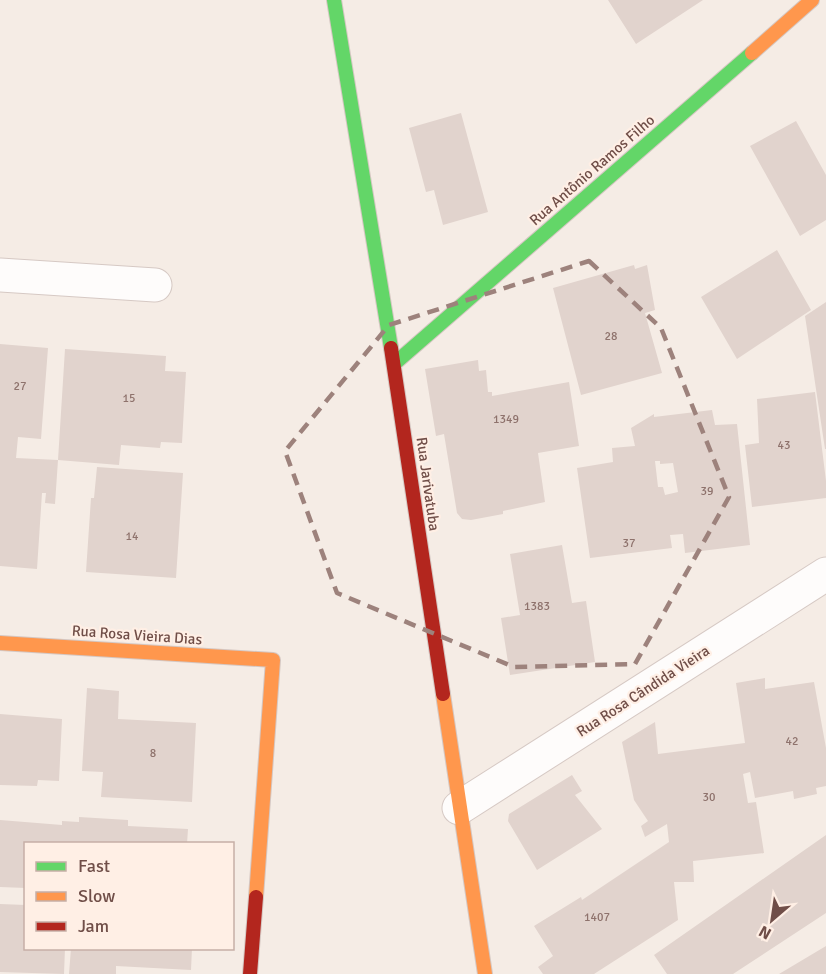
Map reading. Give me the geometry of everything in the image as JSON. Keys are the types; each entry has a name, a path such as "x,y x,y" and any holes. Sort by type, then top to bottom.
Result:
{"street":[{"name":"Rua Jarivatuba","path":"334,0 394,364 485,974"},
{"name":"Rua Antônio Ramos Filho","path":"394,364 812,0"},
{"path":"0,275 155,285"},
{"name":"Rua Rosa Cândida Vieira","path":"459,808 826,574"},
{"name":"Rua Rosa Vieira Dias","path":"0,643 273,660 250,974"}],"highlighted area":[{"path":"589,261 661,328 729,497 635,664 514,667 337,593 285,451 389,325"}],"building":[{"path":"608,0 703,0 636,44"},
{"path":"461,113 488,212 443,225 434,190 426,192 409,128"},
{"path":"796,121 826,175 826,220 800,236 750,146"},
{"path":"777,250 811,310 737,359 701,297"},
{"path":"634,265 635,269 647,265 655,310 645,313 662,373 581,395 553,288"},
{"path":"826,302 826,449 825,449 805,316"},
{"path":"0,344 48,348 41,439 18,437 16,458 58,460 55,504 45,503 46,493 42,493 37,569 0,566"},
{"path":"65,349 166,356 165,371 186,372 182,443 161,442 160,448 121,445 119,465 58,460"},
{"path":"478,360 479,371 486,370 488,392 492,392 492,396 569,382 579,446 538,453 545,502 471,520 462,519 457,513 444,434 436,436 425,369"},
{"path":"815,392 826,498 752,507 745,445 759,443 757,399"},
{"path":"712,410 715,425 737,424 750,545 685,553 683,534 670,535 672,548 590,558 577,468 613,462 612,448 635,446 631,428 654,414 654,417","holes":["655,461 660,461 660,464 673,463 678,492 665,495 663,487 658,487"]},
{"path":"97,467 183,473 176,578 86,572 91,498 94,498"},
{"path":"562,545 572,603 586,601 595,662 510,675 501,618 520,615 510,554"},
{"path":"765,678 765,689 814,682 826,748 826,786 816,788 817,794 794,799 793,791 755,798 750,772 743,774 748,803 756,802 764,853 693,861 694,882 674,882 678,920 594,974 543,974 538,967 553,956 534,926 581,897 582,900 669,842 667,824 645,837 641,826 648,821 634,800 622,742 655,722 658,754 745,743 736,683"},
{"path":"87,688 119,691 118,719 196,723 192,802 101,797 103,772 82,771"},
{"path":"0,714 62,719 59,781 38,780 37,786 0,785"},
{"path":"572,775 582,791 575,795 602,829 537,870 508,821 509,814"},
{"path":"79,817 128,820 128,826 188,829 187,842 24,842 24,888 0,887 0,820 62,825 62,821 79,822"},
{"path":"826,835 826,913 733,974 667,974 654,955"},
{"path":"0,904 24,905 24,950 65,950 64,974 0,972"},
{"path":"826,946 826,974 779,974"},
{"path":"71,950 192,950 191,970 116,966 116,974 69,974"}],"traffic: fast":[{"path":"334,0 391,348"},
{"path":"394,364 752,53"}],"traffic: slow":[{"path":"752,53 812,0"},
{"path":"0,643 273,660 256,897"},
{"path":"443,694 485,974"}],"traffic: jam":[{"path":"391,348 443,694"},
{"path":"250,974 256,897"}]}
